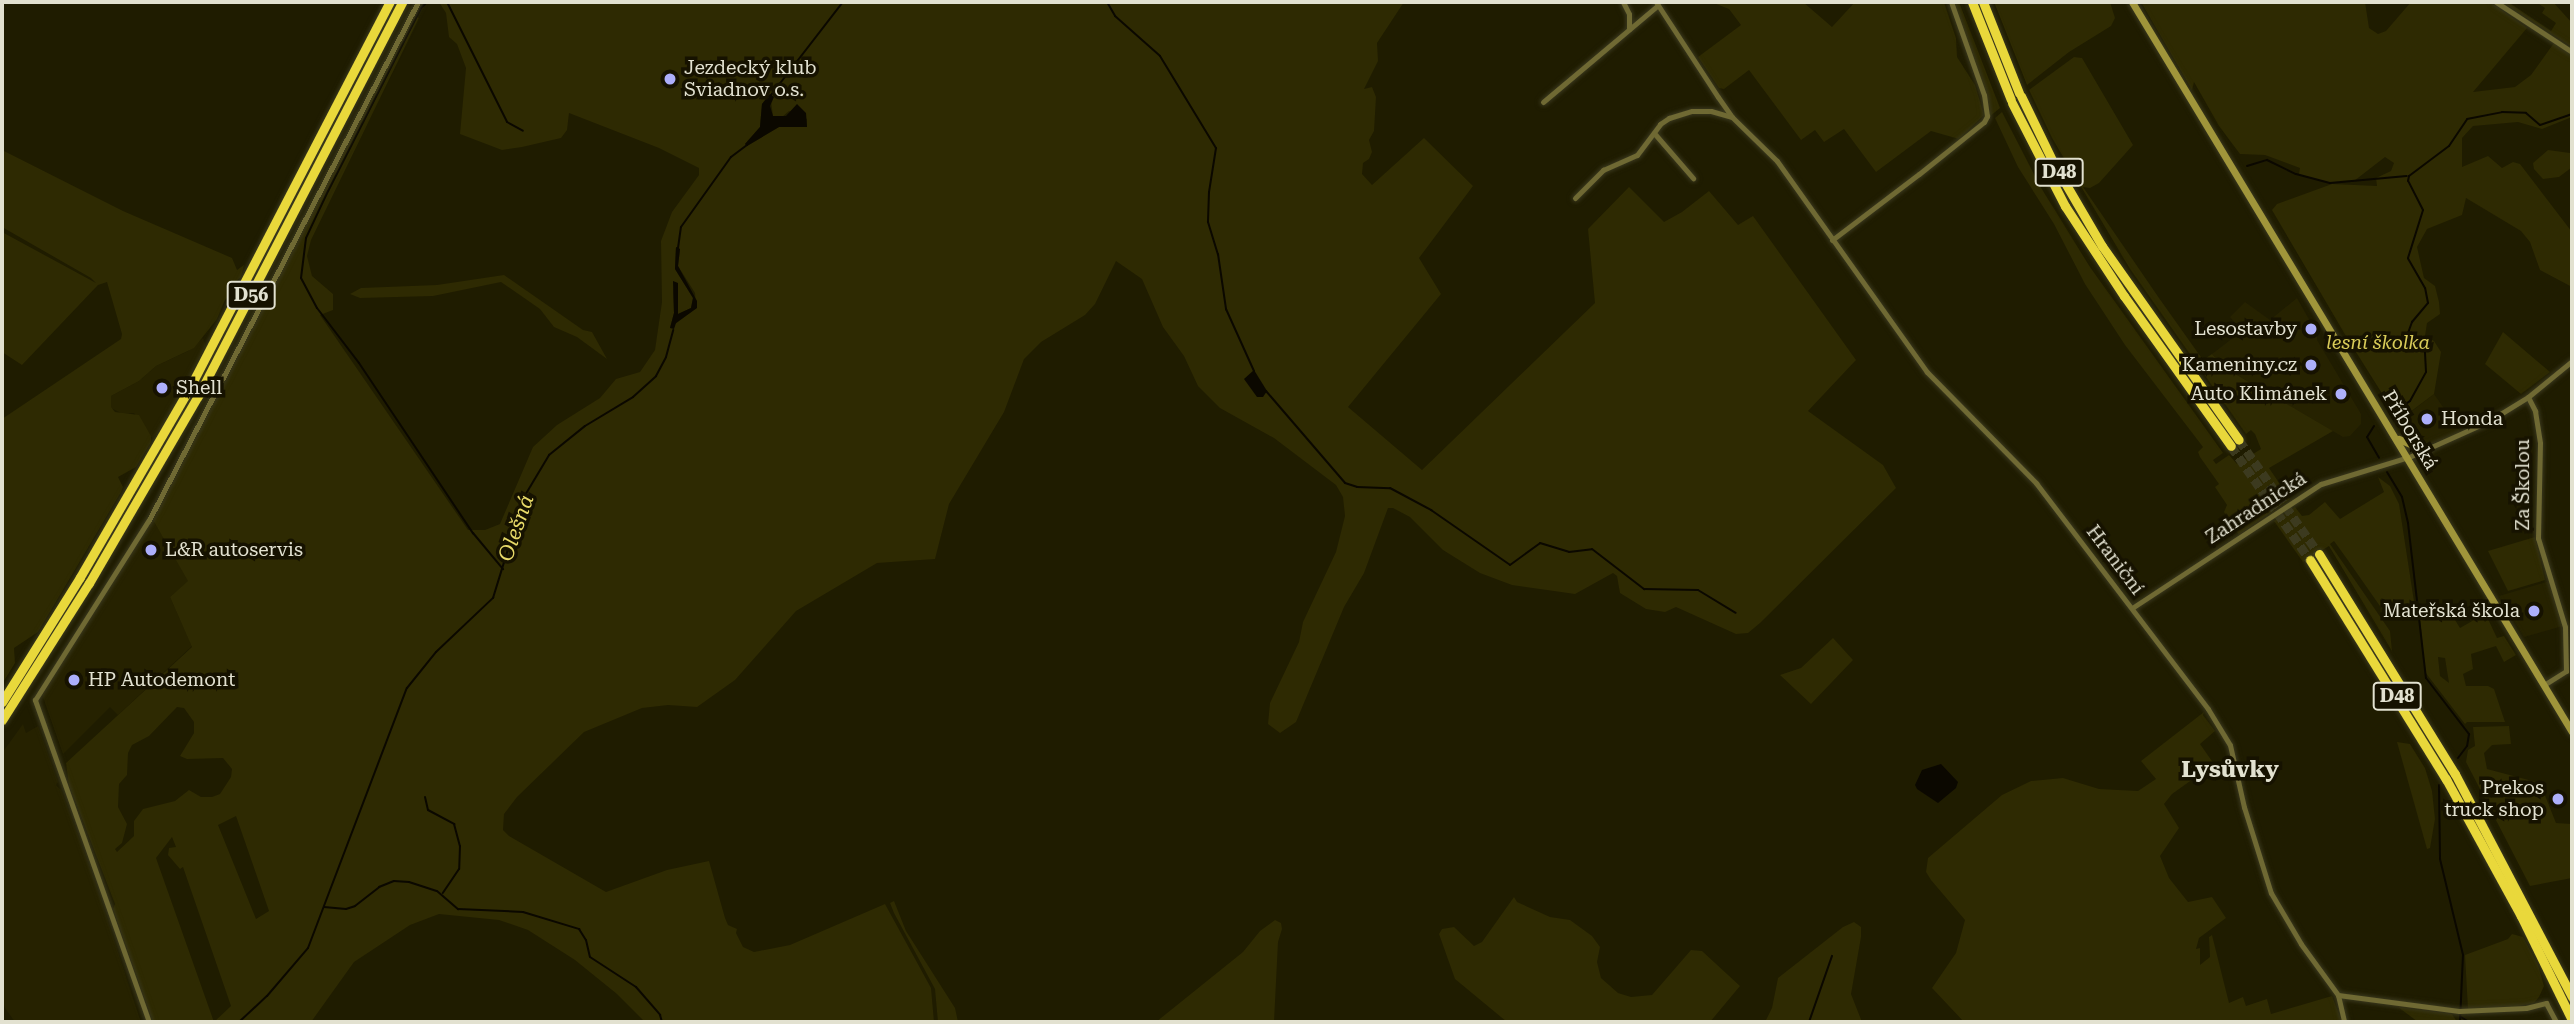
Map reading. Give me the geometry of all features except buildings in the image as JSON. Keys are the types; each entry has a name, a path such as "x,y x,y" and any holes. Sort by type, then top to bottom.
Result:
{"highway":[{"name":"D56","path":"2,702 87,567 188,391 390,2"},
{"name":"D56","path":"2,720 89,583 198,396 402,2"},
{"name":"D48","path":"1972,2 2012,101 2065,206 2131,306 2235,443 2102,246 2054,164 2020,95 1983,2"},
{"name":"D48","path":"2319,554 2445,757 2530,912 2572,997"},
{"name":"D48","path":"2310,560 2446,779 2521,916 2572,1020"}],"main road":[{"name":"Příborská","path":"2132,2 2409,457 2572,733"},
{"path":"2396,437 2426,450"}],"street":[{"path":"149,1022 36,700 149,520 418,2"},
{"path":"1623,2 1629,14 1629,29"},
{"path":"1832,240 1984,122 1988,108 1951,2"},
{"path":"2496,2 2572,52"},
{"path":"1544,102 1657,3"},
{"name":"Hraniční","path":"1657,3 1732,117 1777,161 1927,372 2036,483 2207,709 2230,745 2244,807 2271,893 2301,944 2338,995"},
{"path":"1575,198 1603,170 1637,155 1669,118 1692,111 1711,111 1732,117"},
{"path":"1654,133 1693,178"},
{"name":"Zahradnická","path":"2132,608 2321,484 2409,457 2489,421 2528,397 2572,361"},
{"name":"Za Školou","path":"2528,397 2535,411 2540,443 2539,538 2565,627 2566,671 2544,685"},
{"path":"2344,1022 2338,995 2460,1011 2526,1008 2546,1003 2556,1022"}],"shaded area":[{"path":"770,94 774,97 770,106 773,116 786,116 797,104 806,113 807,127 779,127 747,146 745,144 760,127 762,104"},
{"path":"676,247 680,249 678,266 697,301 697,308 676,323 674,329 670,328 674,313 673,281 678,283 678,314 691,308 693,298 675,269"},
{"path":"2297,298 2317,334 2317,340 2361,414 2361,424 2350,436 2343,437 2225,368 2212,354 2242,331 2230,317 2245,302 2270,320"},
{"path":"203,338 206,346 162,428 152,438 134,413 123,414 111,408 111,396 139,381 156,366 188,351"},
{"path":"1254,370 1267,391 1263,397 1257,397 1244,379"},
{"name":"Honda","path":"2434,394 2461,433 2428,445 2417,445 2408,438 2399,421"},
{"path":"153,520 189,581 170,597 192,646 118,715 110,707 63,754 42,694"},
{"name":"Mateřská škola","path":"2550,581 2563,626 2524,637 2499,596"},
{"path":"23,724 26,733 38,726 58,782 56,785 61,790 94,879 141,1022 15,1022 5,1008 2,999 2,753"},
{"path":"1941,764 1958,782 1956,788 1938,803 1915,785 1922,770"}],"green space":[{"path":"439,2 1404,2 1377,43 1378,61 1364,89 1372,87 1376,97 1374,131 1369,140 1372,152 1369,159 1363,163 1362,174 1372,185 1424,138 1473,186 1419,258 1441,294 1348,407 1422,470 1595,303 1588,229 1629,187 1664,222 1709,191 1738,225 1753,216 1856,360 1808,411 1883,465 1896,488 1760,623 1748,633 1736,634 1676,607 1665,612 1646,609 1620,593 1617,576 1613,573 1575,594 1512,585 1480,573 1443,550 1410,517 1388,508 1364,573 1344,607 1296,722 1280,733 1268,724 1270,703 1299,642 1303,622 1336,552 1345,516 1343,497 1336,485 1274,438 1220,408 1198,386 1184,356 1163,327 1142,279 1116,261 1095,304 1085,315 1041,342 1024,359 1004,412 949,504 935,559 877,563 796,611 735,680 697,707 668,705 642,708 584,732 517,797 504,814 503,830 509,836 606,892 667,870 709,861 728,925 737,929 736,933 743,947 754,952 790,945 885,904 931,988 934,1022 645,1022 617,994 575,960 528,930 499,920 439,914 410,925 354,962 311,1022 214,1022 153,1022 113,909 115,904 69,785 66,763 192,647 170,597 188,581 153,520 414,15 419,18 311,240 307,256 312,276 333,294 333,310 320,315 468,530 485,530 500,524 533,447 557,425 600,398 616,379 640,372 655,350 662,302 661,241 672,212 699,175 699,168 659,148 569,113 567,130 561,138 522,147 502,150 460,134 466,68 457,44 449,37 446,13","holes":["770,94 773,116 781,118 789,111 807,119 807,127 779,127 747,146 745,144 760,127 762,104","676,247 680,249 678,266 695,293 696,308 670,328 674,313 673,287 678,314 691,308 693,298 675,269","177,707 184,708 194,722 194,733 180,756 187,759 223,758 232,769 231,777 220,794 212,797 201,797 189,790 175,801 143,809 134,821 134,836 117,852 115,849 122,843 127,824 118,807 119,784 127,775 128,753 132,745 149,736","236,816 269,911 256,919 218,825","172,837 176,847 169,848 168,855 180,869 183,867 231,1006 214,1022 156,858"]},
{"path":"1711,2 1803,2 1832,27 1855,2 1944,2 1956,38 1957,57 1975,85 1984,115 1959,139 1931,131 1876,172 1844,129 1824,142 1815,130 1801,140 1749,70 1724,89 1719,88 1698,57 1741,25 1729,9"},
{"path":"1952,2 1959,2 2000,108 1989,117 1990,107"},
{"path":"1994,2 2110,2 2115,18 2111,26 2069,52 2027,85"},
{"path":"2141,2 2365,2 2369,28 2378,34 2386,31 2411,2 2490,2 2527,28 2473,92 2515,87 2531,75 2554,43 2572,55 2572,117 2542,129 2518,122 2473,126 2462,138 2462,167 2488,156 2502,168 2513,162 2520,164 2572,232 2572,287 2540,270 2530,242 2521,231 2466,198 2462,215 2427,229 2417,247 2424,278 2435,286 2439,302 2440,314 2427,323 2425,336 2434,341 2441,352 2434,394 2402,418 2397,417 2393,412 2393,403 2390,406 2347,338 2272,210 2277,204 2332,184 2377,186 2376,178 2391,171 2394,163 2385,157 2354,181 2329,183 2299,174 2300,168 2265,155 2240,154 2219,126 2194,82 2192,90"},
{"path":"2502,2 2508,2 2551,31 2556,23 2542,13 2545,8 2536,2 2553,2 2572,23 2572,47"},
{"path":"2074,57 2082,58 2133,145 2099,183 2090,188 2083,187 2159,298 2203,360 2212,354 2225,368 2333,431 2269,468 2290,499 2239,535 2224,512 2227,505 2215,487 2219,484 2200,457 2198,452 2203,447 2125,345 2085,284 2054,224 2018,167 1995,118 2002,112 2040,186 2090,267 2223,453 2213,460 2216,464 2229,455 2237,464 2261,449 2255,434 2251,430 2246,434 2130,269 2052,138 2029,90"},
{"path":"2,150 123,211 232,258 237,270 244,265 241,277 234,283 233,292 225,300 217,319 194,348 156,366 139,381 111,396 111,407 115,412 139,415 151,436 151,442 136,467 118,477 123,487 121,492 38,632 14,648 15,663 2,684 2,419 121,339 122,334 107,282 98,285 22,365 2,352 2,232 96,283 2,227"},
{"path":"2548,150 2570,153 2571,168 2559,177 2543,179 2534,169 2533,163"},
{"path":"504,275 583,330 592,332 607,359 577,337 554,327 540,309 501,282 433,296 360,298 350,294 361,288 437,285"},
{"name":"lesní školka","path":"2503,332 2550,372 2521,394 2485,364"},
{"path":"2378,477 2390,486 2399,504 2415,608 2412,616 2403,614 2389,619 2334,541 2330,544 2390,631 2392,651 2329,546 2303,562 2274,521 2295,507 2302,516 2309,515 2325,502 2340,519 2384,492"},
{"path":"2535,537 2545,580 2508,591 2488,551"},
{"path":"2449,610 2460,628 2481,616 2485,622 2488,619 2497,638 2504,636 2516,655 2504,662 2496,646 2471,654 2473,669 2463,674 2466,686 2488,686 2494,689 2505,722 2465,724 2425,672 2420,617 2427,613","holes":["2438,657 2445,658 2449,683 2440,676"]},
{"path":"1833,638 1853,660 1811,704 1780,675 1801,668"},
{"path":"2204,712 2203,715 2215,731 2200,744 2214,764 2172,794 2164,804 2179,828 2160,856 2169,878 2188,902 2212,897 2226,918 2199,938 2196,949 2200,948 2200,965 2210,957 2209,937 2212,935 2229,1003 2243,997 2246,1006 2267,999 2271,1014 2332,996 2342,1022 1964,1022 1932,988 1956,953 1965,920 1926,872 1928,858 2002,795 2031,781 2063,778 2099,789 2138,791 2156,779 2141,761"},
{"path":"2509,726 2511,744 2492,745 2484,753 2487,769 2540,783 2556,823 2572,824 2572,878 2530,886 2466,762 2468,750 2475,746 2473,727"},
{"path":"2397,742 2410,744 2425,768 2432,791 2435,819 2430,848 2427,849"},
{"path":"1514,897 1517,902 1550,917 1570,920 1592,936 1600,947 1597,962 1601,978 1618,993 1631,997 1652,995 1691,950 1702,951 1740,986 1710,1022 1507,1022 1455,979 1439,934 1442,929 1454,927 1474,946 1482,942"},
{"path":"894,901 906,931 955,1008 958,1022 938,1022 935,989 894,913 890,903"},
{"path":"1275,920 1281,923 1282,929 1278,942 1274,1022 1156,1022 1243,952 1260,931"},
{"path":"1854,922 1861,927 1861,937 1851,994 1862,1022 1765,1022 1772,1008 1778,978 1843,927"},
{"path":"2512,934 2523,937 2538,965 2544,986 2539,997 2534,1003 2517,1006 2468,1009 2465,955 2508,939"},
{"path":"2398,1007 2452,1014 2457,1022 2418,1022"}],"waterway":[{"path":"427,2 421,8 306,238 301,278 317,308 359,363 473,533 503,569"},
{"path":"447,2 507,122 523,131"},
{"name":"Olešná","path":"771,95 843,2"},
{"path":"1107,2 1115,16 1160,56 1216,148 1209,192 1208,222 1218,254 1226,309 1254,371"},
{"path":"2392,414 2410,401 2426,372 2425,352 2408,333 2412,322 2428,303 2425,288 2408,258 2423,210 2408,181 2409,176 2449,146 2467,119 2502,112 2526,113 2540,125 2572,114"},
{"name":"Olešná","path":"678,248 681,227 731,157 747,145"},
{"path":"2247,166 2267,160 2296,174 2330,183 2407,176"},
{"name":"Olešná","path":"239,1022 267,996 308,948 407,688 436,652 493,598 524,497 549,455 585,426 633,397 656,376 666,357 673,330"},
{"path":"1266,391 1345,483 1357,487 1390,488 1431,510 1510,565 1540,543 1569,552 1592,549 1644,589 1698,590 1736,613"},
{"path":"2374,426 2367,437 2379,458"},
{"path":"2387,472 2402,497 2408,523 2426,678 2469,734 2467,746 2458,758"},
{"path":"2439,785 2440,859 2463,955 2460,1022"},
{"path":"425,797 428,810 454,824 460,846 459,869 443,893"},
{"path":"324,907 346,909 355,906 379,887 394,881 409,882 437,891 458,909 523,912 579,929 586,940 590,957 636,987 660,1015 662,1022"},
{"path":"1809,1022 1832,956"},
{"path":"2461,1017 2469,1022"}],"tunnel":[{"path":"2239,440 2319,554"},
{"path":"2231,446 2310,560"}],"place":[{"name":"Jezdecký klub Sviadnov o.s.","path":"670,79"},
{"name":"Lesostavby","path":"2311,329"},
{"name":"Kameniny.cz","path":"2311,365"},
{"name":"Shell","path":"162,388"},
{"name":"Auto Klimánek","path":"2341,394"},
{"name":"Honda","path":"2427,419"},
{"name":"L&R autoservis","path":"151,550"},
{"name":"Mateřská škola","path":"2534,611"},
{"name":"HP Autodemont","path":"74,680"},
{"name":"Prekos truck shop","path":"2558,799"}],"district":[{"name":"Lysůvky","path":"2230,770"}]}
